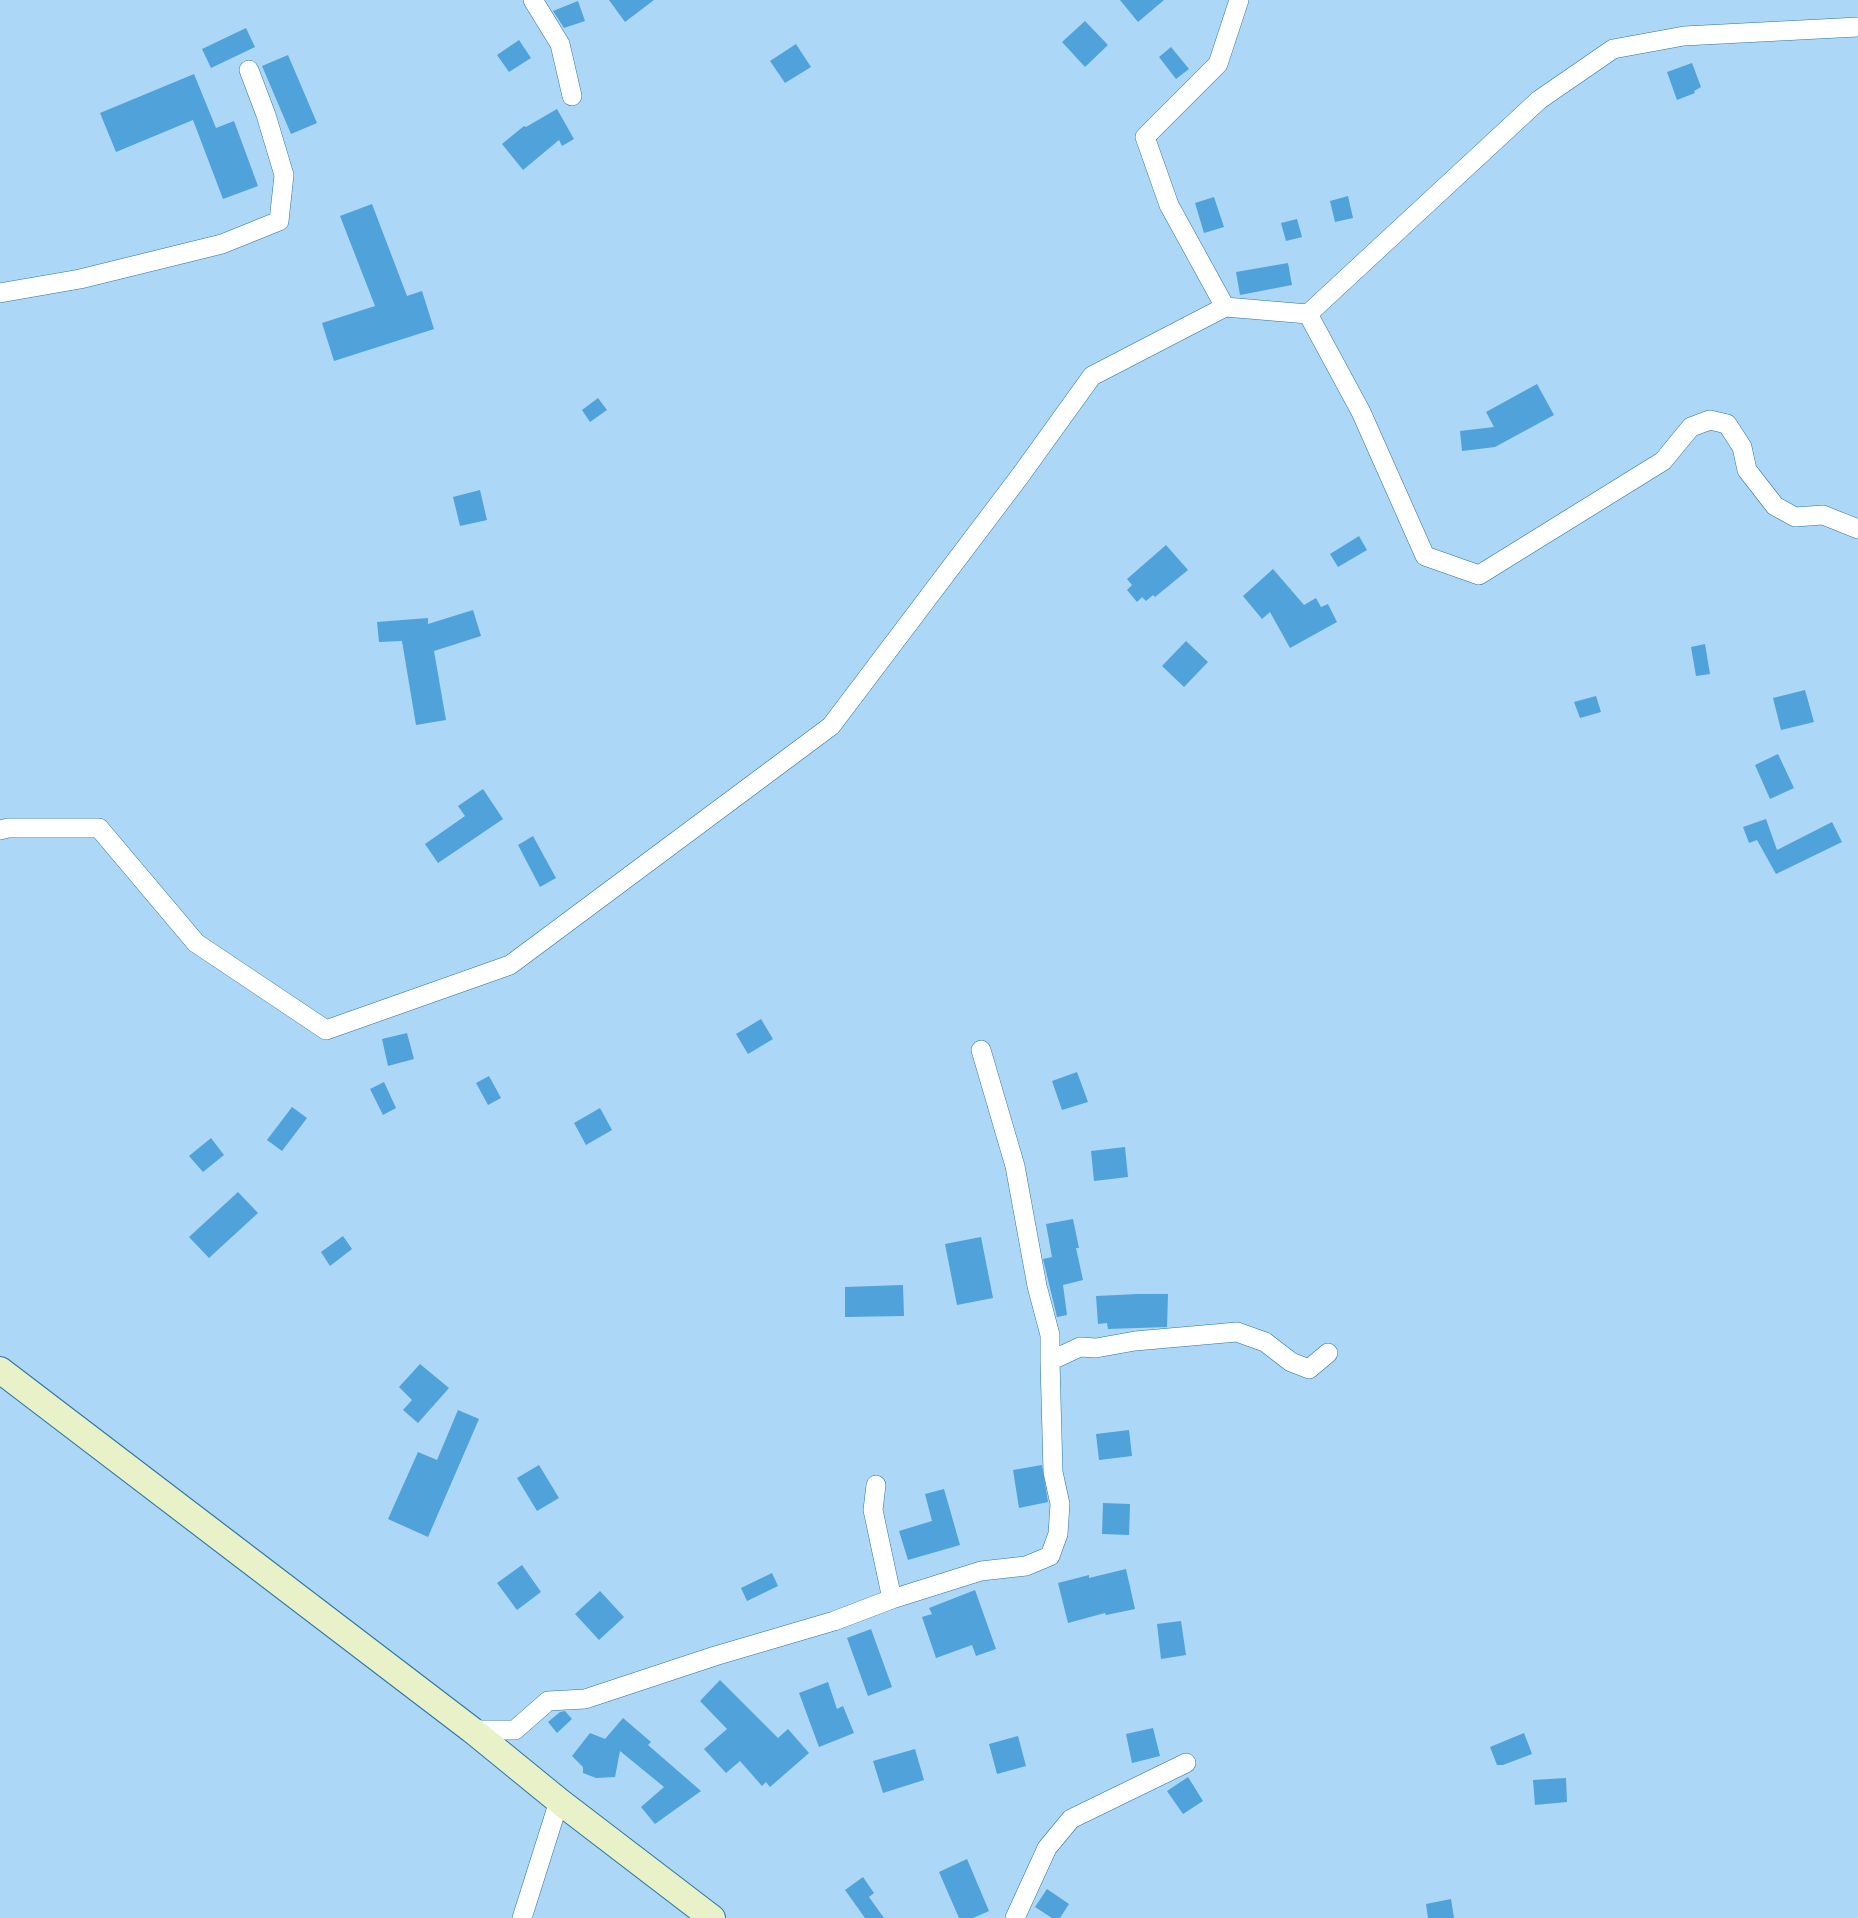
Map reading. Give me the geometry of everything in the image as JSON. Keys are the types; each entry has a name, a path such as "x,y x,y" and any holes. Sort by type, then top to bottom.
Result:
{"main road":[{"path":"0,1370 472,1730 559,1801 712,1918"}],"street":[{"path":"533,0 560,44 572,96"},
{"path":"1225,307 1169,205 1145,137 1218,64 1239,0"},
{"path":"0,830 8,828 99,828 196,943 326,1030 510,965 831,726 1020,476 1092,376 1225,307 1308,314 1539,100 1613,49 1684,36 1858,27"},
{"path":"0,293 80,280 222,244 278,221 284,175 266,115 249,70"},
{"path":"1308,314 1361,412 1425,556 1479,574 1664,461 1691,427 1710,420 1727,424 1742,447 1747,470 1775,506 1795,517 1823,515 1858,529"},
{"path":"472,1730 515,1730 548,1701 585,1698 715,1656 834,1621 892,1599 981,1571 1026,1566 1050,1556 1058,1534 1060,1504 1054,1472 1050,1335 1037,1286 1015,1166 981,1050"},
{"path":"1050,1361 1080,1347 1096,1348 1135,1341 1237,1332 1265,1342 1292,1362 1309,1369 1328,1353"},
{"path":"876,1485 873,1510 892,1599"},
{"path":"1015,1918 1047,1848 1071,1819 1186,1763"},
{"path":"522,1918 559,1801"}],"building":[{"path":"609,0 654,0 625,22"},
{"path":"1120,0 1164,0 1138,22"},
{"path":"578,1 585,21 564,28 553,11"},
{"path":"1085,21 1108,45 1085,67 1062,42"},
{"path":"246,28 255,47 211,68 202,49"},
{"path":"519,40 531,58 509,72 497,55"},
{"path":"796,44 811,67 785,83 770,61"},
{"path":"1171,47 1189,69 1176,79 1159,57"},
{"path":"288,55 317,123 291,134 262,66"},
{"path":"1692,63 1701,87 1694,91 1695,93 1677,100 1667,72"},
{"path":"194,74 216,128 234,121 258,186 223,199 193,120 116,152 100,113"},
{"path":"557,109 574,139 562,146 559,140 523,170 502,144 524,126 526,127"},
{"path":"1348,196 1353,218 1335,222 1330,201"},
{"path":"1214,197 1224,227 1204,233 1195,203"},
{"path":"372,204 407,296 422,291 434,329 334,361 322,323 375,306 340,216"},
{"path":"1297,219 1302,237 1286,241 1281,223"},
{"path":"1288,263 1292,285 1240,295 1236,272"},
{"path":"1537,384 1554,415 1495,447 1462,451 1460,431 1494,427 1486,412"},
{"path":"598,398 607,410 590,422 582,410"},
{"path":"480,490 487,520 460,526 453,497"},
{"path":"1359,536 1367,550 1338,567 1330,554"},
{"path":"1166,545 1188,570 1155,597 1153,595 1146,601 1142,597 1137,602 1127,590 1132,585 1127,579"},
{"path":"1273,569 1304,605 1316,598 1321,607 1328,604 1337,622 1290,648 1270,612 1262,619 1243,596"},
{"path":"473,610 481,636 434,651 446,720 416,725 402,641 379,642 377,622 428,618 428,624"},
{"path":"1186,641 1208,662 1184,687 1162,666"},
{"path":"1705,644 1710,674 1696,676 1691,647"},
{"path":"1805,690 1814,722 1781,730 1773,698"},
{"path":"1596,696 1601,712 1580,718 1574,702"},
{"path":"1778,754 1794,788 1770,799 1755,765"},
{"path":"483,789 503,819 438,863 425,844 465,816 458,806"},
{"path":"1766,819 1777,850 1832,822 1842,842 1776,874 1757,840 1749,843 1743,827"},
{"path":"533,836 556,878 540,887 518,845"},
{"path":"761,1019 773,1039 748,1054 736,1034"},
{"path":"407,1033 414,1059 388,1066 382,1039"},
{"path":"1077,1072 1088,1102 1062,1110 1052,1081"},
{"path":"489,1076 501,1098 488,1105 476,1083"},
{"path":"384,1082 396,1108 383,1115 370,1089"},
{"path":"292,1107 307,1118 282,1151 267,1140"},
{"path":"600,1108 612,1130 586,1145 574,1123"},
{"path":"211,1138 224,1155 203,1172 189,1156"},
{"path":"1125,1147 1128,1177 1094,1181 1091,1151"},
{"path":"238,1192 258,1213 209,1258 189,1237"},
{"path":"1073,1219 1079,1248 1076,1248 1083,1280 1063,1285 1067,1315 1057,1317 1043,1259 1052,1257 1046,1224"},
{"path":"343,1236 352,1249 330,1266 321,1252"},
{"path":"981,1237 993,1298 957,1305 945,1244"},
{"path":"903,1285 904,1316 845,1317 845,1287"},
{"path":"1168,1294 1167,1327 1108,1329 1107,1323 1098,1324 1096,1296"},
{"path":"420,1364 449,1388 418,1423 403,1410 412,1400 399,1387"},
{"path":"458,1410 479,1419 428,1537 388,1519 418,1452 437,1460"},
{"path":"1129,1430 1132,1456 1099,1460 1096,1434"},
{"path":"539,1465 559,1498 537,1511 517,1478"},
{"path":"1042,1465 1048,1502 1019,1508 1013,1470"},
{"path":"944,1489 960,1545 908,1560 899,1531 932,1521 925,1494"},
{"path":"1103,1503 1130,1504 1129,1535 1102,1534"},
{"path":"522,1565 541,1592 517,1610 497,1583"},
{"path":"1126,1569 1135,1609 1106,1615 1105,1613 1068,1623 1058,1583 1089,1575 1089,1578"},
{"path":"772,1573 778,1586 747,1601 741,1588"},
{"path":"975,1590 996,1649 976,1656 972,1645 936,1658 922,1617 932,1614 929,1608"},
{"path":"600,1591 624,1617 599,1640 575,1614"},
{"path":"1181,1621 1186,1655 1161,1659 1157,1624"},
{"path":"871,1629 892,1687 868,1696 847,1638"},
{"path":"720,1680 778,1738 788,1729 809,1753 770,1787 766,1782 762,1786 740,1761 726,1773 704,1749 727,1729 700,1701"},
{"path":"828,1682 837,1709 843,1706 854,1733 819,1747 799,1693"},
{"path":"565,1711 572,1719 557,1733 548,1722 560,1712"},
{"path":"623,1718 651,1742 648,1745 701,1791 655,1824 641,1807 664,1787 620,1751 615,1777 596,1778 583,1773 583,1767 572,1756 590,1733 605,1739"},
{"path":"1153,1728 1160,1756 1132,1763 1126,1734"},
{"path":"1524,1733 1532,1754 1503,1765 1497,1765 1490,1747"},
{"path":"1018,1736 1026,1766 997,1774 989,1744"},
{"path":"915,1749 924,1780 883,1793 873,1761"},
{"path":"1188,1777 1203,1801 1183,1814 1167,1791"},
{"path":"1566,1778 1567,1802 1535,1805 1533,1780"},
{"path":"967,1859 989,1911 973,1918 959,1918 939,1872"},
{"path":"863,1877 874,1893 869,1897 884,1918 865,1918 845,1890"},
{"path":"1047,1889 1069,1904 1060,1918 1052,1918 1035,1907"},
{"path":"1451,1899 1454,1918 1428,1918 1426,1904"}]}
